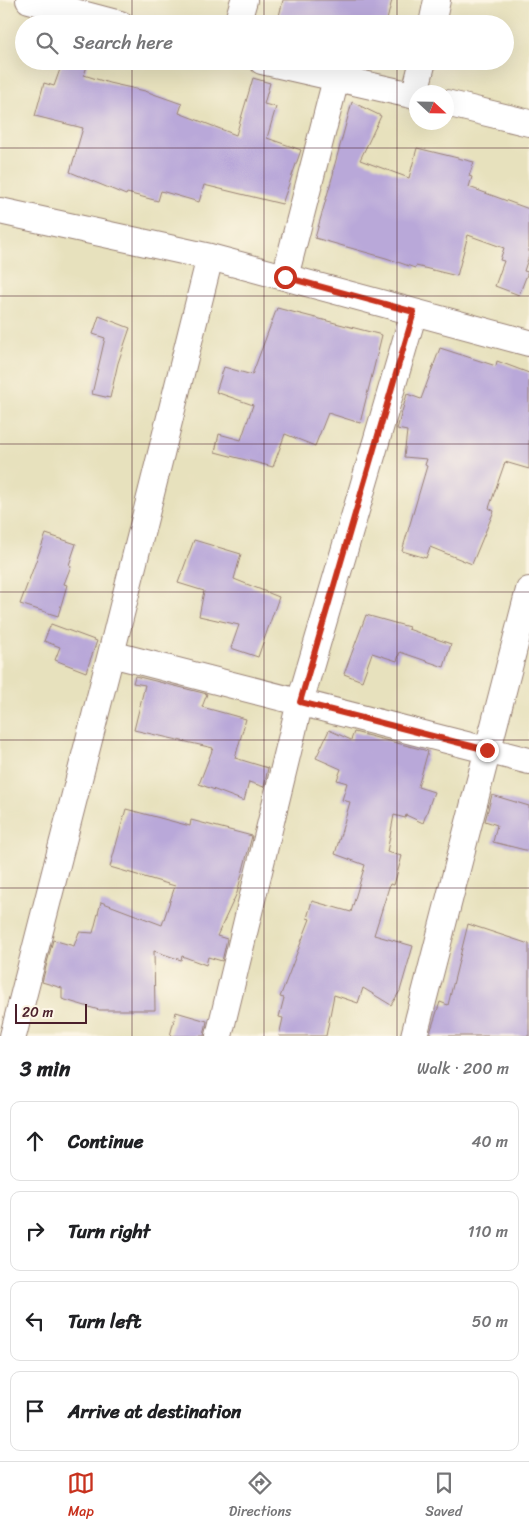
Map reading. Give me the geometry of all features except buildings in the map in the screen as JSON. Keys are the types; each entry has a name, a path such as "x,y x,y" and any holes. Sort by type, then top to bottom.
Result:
{"street":[{"path":"29,0 61,4 93,15"},
{"path":"240,15 244,0"},
{"path":"434,15 438,0"},
{"path":"299,70 409,95"},
{"path":"418,85 421,70"},
{"path":"285,277 336,79"},
{"path":"454,105 529,123"},
{"path":"0,211 210,257 529,343"},
{"path":"0,1032 13,1036 210,257"},
{"path":"219,1036 300,702 414,312"},
{"path":"414,1036 529,590"},
{"path":"111,654 529,761"}],"route":[{"path":"285,277 414,312 300,702 487,750"}]}
